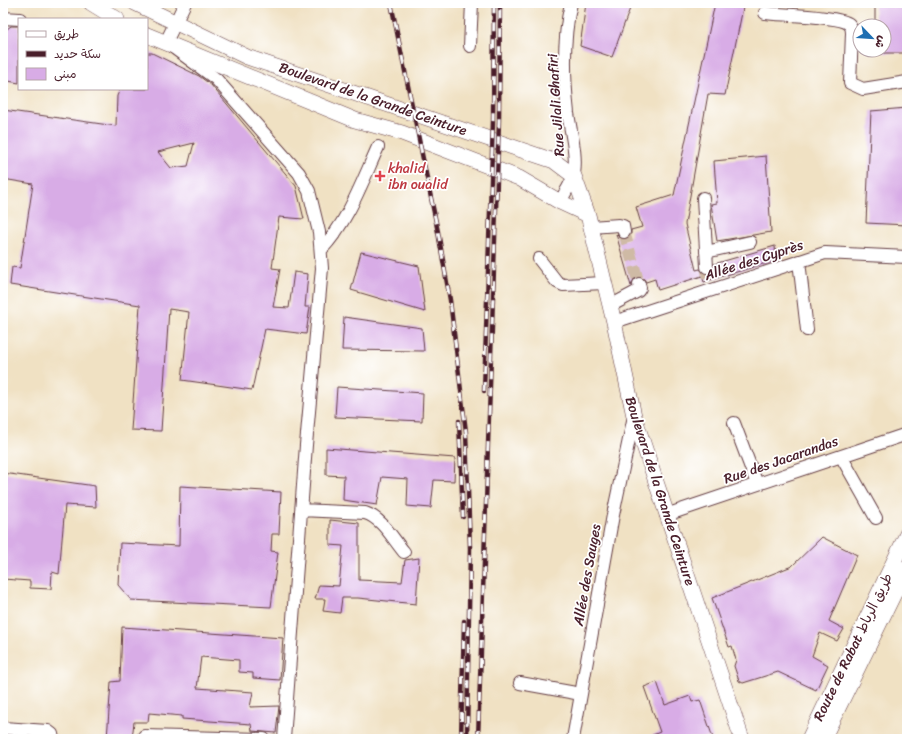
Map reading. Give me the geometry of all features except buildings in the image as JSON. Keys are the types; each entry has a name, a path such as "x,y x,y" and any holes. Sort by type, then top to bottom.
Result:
{"main road":[{"path":"91,3 115,18"},
{"name":"Boulevard de la Grande Ceinture","path":"136,3 247,57 554,161 574,176 589,221 614,322 634,416 742,739"},
{"name":"Boulevard de la Grande Ceinture","path":"148,35 355,120 402,133 519,178 589,221"},
{"name":"Route de Rabat طريق الرباط","path":"809,739 907,534"},
{"name":"Route de Rabat طريق الرباط","path":"823,739 907,567"}],"street":[{"path":"185,3 174,22 166,42 216,79 299,172 309,191 315,210 322,250 322,268 301,510 284,739"},
{"path":"470,46 472,3"},
{"name":"Rue Jilali Ghafiri","path":"560,202 574,176 575,153 569,118 566,81 566,45 571,3"},
{"path":"765,13 818,17 843,21 849,24 852,33 850,83 863,89 907,82"},
{"path":"3,18 18,19"},
{"path":"322,250 333,238 341,225 378,147"},
{"path":"554,161 575,153"},
{"path":"703,198 707,267"},
{"path":"589,221 623,226 624,232"},
{"path":"706,252 750,242"},
{"name":"Allée des Cyprès","path":"614,322 708,286 799,261 825,252 907,257"},
{"path":"539,259 558,282 563,285 604,283"},
{"path":"799,261 807,330"},
{"path":"610,306 638,291 640,288 639,284"},
{"name":"Allée des Sauges","path":"575,739 581,694 613,515 634,416"},
{"path":"734,423 757,484"},
{"name":"Rue des Jacarandas","path":"666,515 907,434"},
{"path":"841,456 876,518"},
{"path":"301,510 371,515 378,520 404,552"},
{"path":"520,683 581,694"},
{"path":"3,728 48,731 52,734 53,739"},
{"path":"144,736 264,739"}],"tunnel":[{"path":"624,232 639,284"},
{"path":"707,267 708,281"}],"railway":[{"path":"391,3 438,232 450,300 466,432 470,548 467,739"},
{"path":"484,391 493,121 494,3"},
{"path":"478,739 499,121 500,3"},
{"path":"459,421 463,517"},
{"path":"461,739 464,621"}],"place":[{"name":"khalid ibn oualid","path":"380,176"}]}
